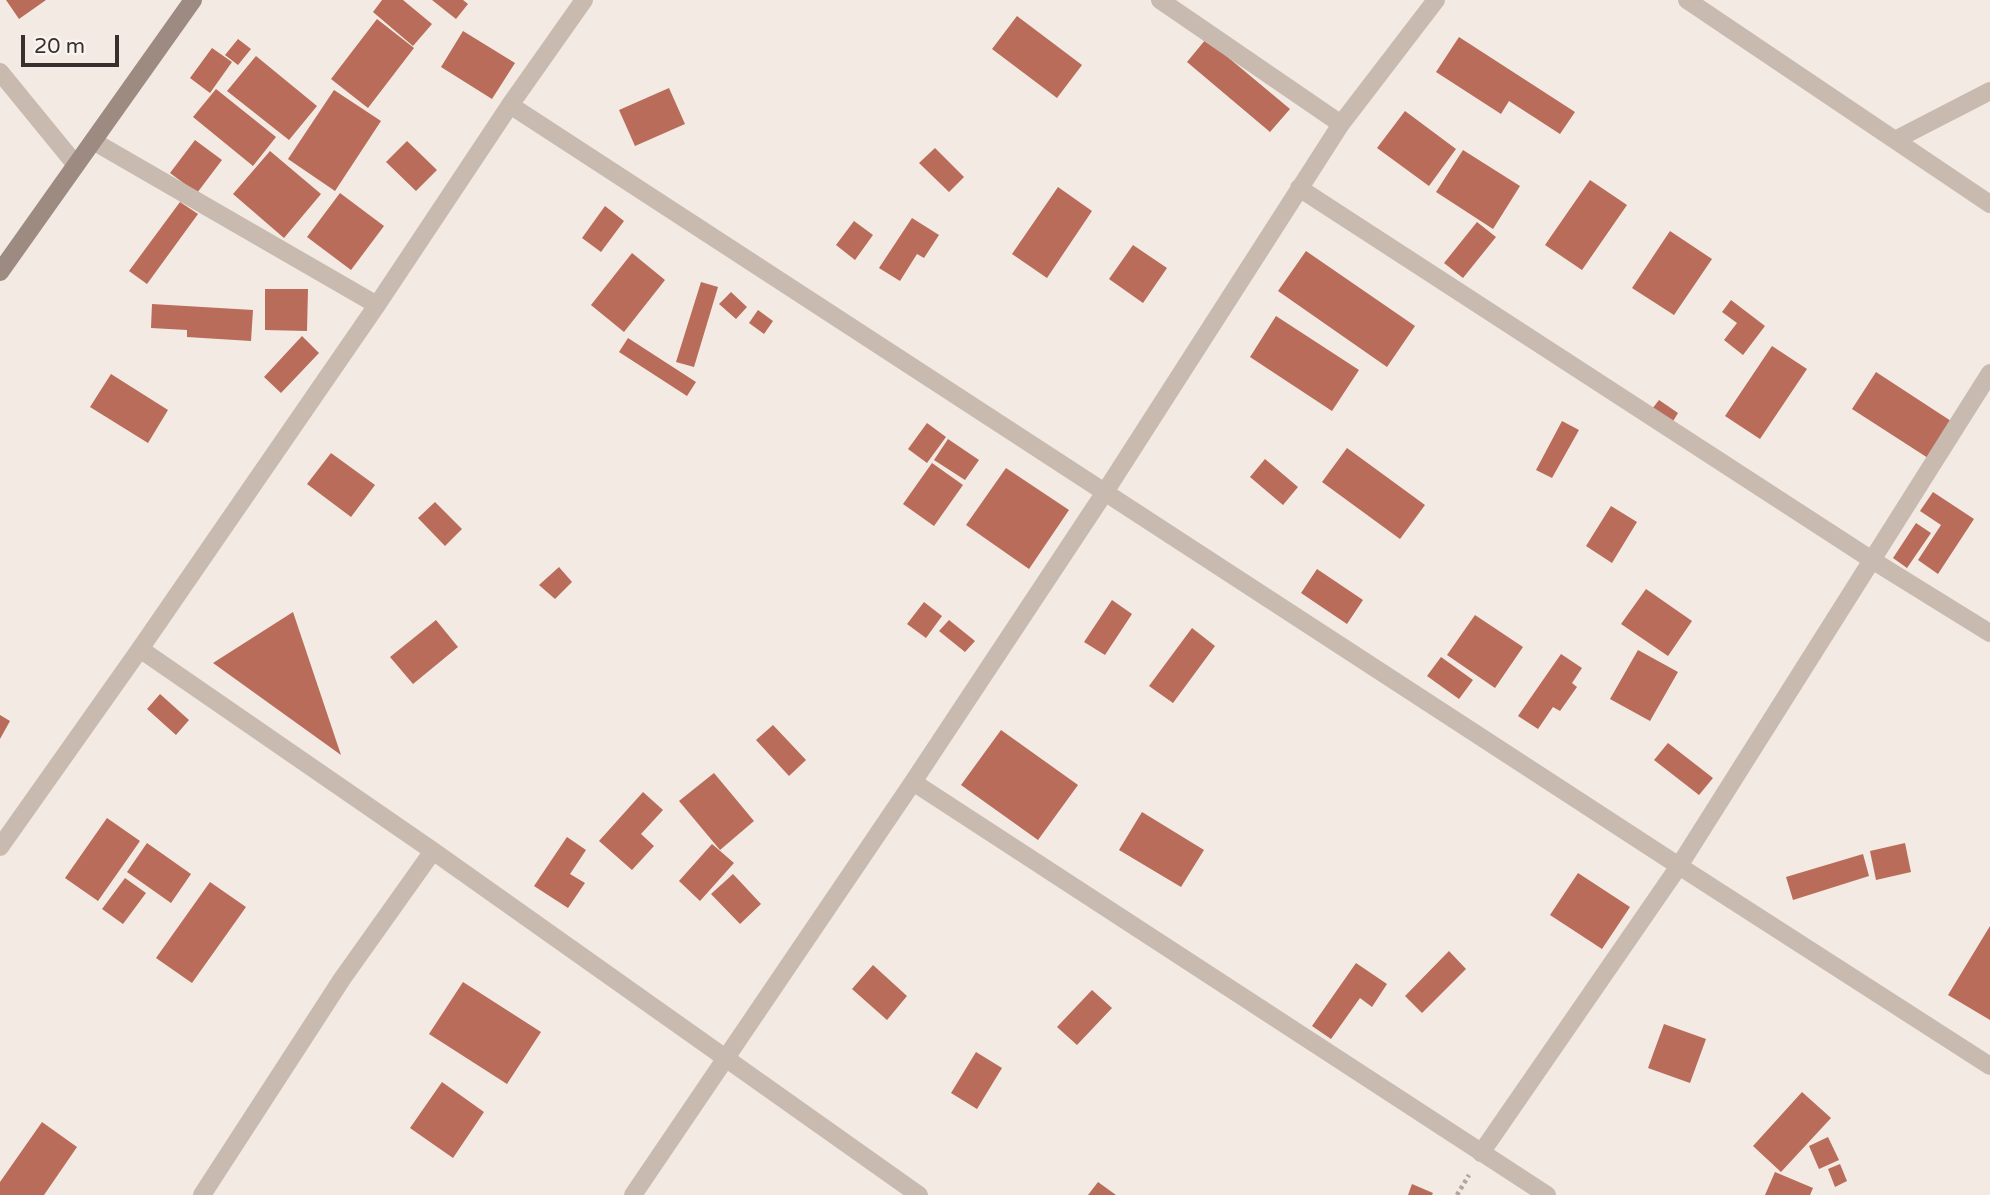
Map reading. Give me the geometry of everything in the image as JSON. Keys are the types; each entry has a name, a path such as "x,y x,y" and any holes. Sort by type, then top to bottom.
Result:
{"street":[{"path":"0,272 193,0"},
{"path":"0,847 141,649 377,305 510,104 584,0"},
{"path":"1160,0 1340,124"},
{"path":"633,1195 724,1057 913,782 1105,492 1340,124 1436,0"},
{"path":"1687,0 1990,204"},
{"path":"0,72 76,165"},
{"path":"1895,139 1990,91"},
{"path":"510,104 1990,1066"},
{"path":"93,141 377,305"},
{"path":"1299,188 1872,560 1990,633"},
{"path":"1481,1153 1679,866 1990,373"},
{"path":"141,649 433,851 919,1195"},
{"path":"913,782 1547,1195"},
{"path":"202,1195 342,979 433,851"}],"building":[{"path":"6,0 46,0 19,19"},
{"path":"382,0 403,0 432,24 413,46 373,12"},
{"path":"432,0 463,0 468,4 456,19"},
{"path":"1017,16 1082,65 1057,98 992,49"},
{"path":"377,19 414,48 368,108 331,79"},
{"path":"463,31 515,63 492,99 441,67"},
{"path":"1459,37 1575,112 1560,134 1509,101 1501,114 1436,72"},
{"path":"238,39 251,49 238,65 225,55"},
{"path":"1206,39 1290,109 1270,132 1187,62"},
{"path":"212,48 232,62 210,93 190,78"},
{"path":"256,56 317,106 289,140 227,91"},
{"path":"669,88 685,124 635,146 619,110"},
{"path":"216,89 276,137 253,166 193,117"},
{"path":"334,90 381,121 335,191 288,159"},
{"path":"1405,111 1456,149 1429,186 1377,148"},
{"path":"195,140 222,160 197,193 170,173"},
{"path":"407,141 437,170 416,191 386,162"},
{"path":"935,148 964,177 949,192 919,163"},
{"path":"1463,150 1520,186 1493,229 1436,192"},
{"path":"270,151 321,194 284,238 233,194"},
{"path":"1590,180 1627,205 1582,270 1545,245"},
{"path":"1058,187 1092,211 1047,278 1012,254"},
{"path":"340,193 384,226 351,270 307,237"},
{"path":"180,202 198,214 147,284 129,271"},
{"path":"605,206 624,221 601,252 582,238"},
{"path":"912,218 939,235 924,258 917,254 900,281 879,268"},
{"path":"854,221 873,235 855,260 836,245"},
{"path":"1477,222 1496,237 1463,278 1444,263"},
{"path":"1670,231 1712,259 1674,315 1632,288"},
{"path":"1133,245 1167,268 1143,303 1109,279"},
{"path":"1306,251 1415,326 1387,367 1278,291"},
{"path":"632,253 665,280 624,332 591,305"},
{"path":"701,282 718,287 694,367 676,362"},
{"path":"265,289 308,289 307,331 265,330"},
{"path":"731,292 747,307 736,319 719,304"},
{"path":"1731,300 1765,326 1743,355 1724,340 1737,323 1722,312"},
{"path":"152,304 253,310 251,341 187,337 187,330 151,328"},
{"path":"758,310 773,321 764,334 749,323"},
{"path":"1276,316 1359,370 1332,411 1250,357"},
{"path":"302,336 319,353 281,393 264,377"},
{"path":"628,338 696,382 687,396 619,352"},
{"path":"1772,346 1807,369 1760,439 1725,416"},
{"path":"1876,372 1951,421 1928,458 1852,409"},
{"path":"111,374 168,410 148,443 90,407"},
{"path":"1659,400 1678,413 1672,423 1652,409"},
{"path":"1562,421 1579,430 1552,478 1536,470"},
{"path":"927,423 946,437 927,463 908,449"},
{"path":"948,439 979,460 965,480 934,460"},
{"path":"1347,448 1425,505 1400,539 1322,482"},
{"path":"331,453 375,485 351,517 307,484"},
{"path":"1265,459 1298,487 1283,505 1250,477"},
{"path":"932,463 963,485 934,526 903,504"},
{"path":"1006,468 1069,510 1029,569 966,525"},
{"path":"1933,492 1974,519 1938,574 1918,560 1941,525 1920,511"},
{"path":"435,502 462,529 445,546 418,518"},
{"path":"1611,506 1637,522 1612,563 1586,546"},
{"path":"1916,523 1931,533 1907,568 1893,558"},
{"path":"559,567 572,582 555,599 539,585"},
{"path":"1317,569 1363,600 1347,624 1301,593"},
{"path":"1646,589 1692,621 1668,656 1621,624"},
{"path":"1112,600 1132,614 1105,655 1084,642"},
{"path":"924,602 942,616 926,638 907,624"},
{"path":"293,612 341,755 213,663"},
{"path":"1475,615 1523,647 1495,688 1447,655"},
{"path":"436,620 458,647 413,684 390,657"},
{"path":"949,620 975,641 965,652 939,631"},
{"path":"1192,628 1215,646 1173,703 1149,686"},
{"path":"1638,650 1678,672 1650,721 1610,699"},
{"path":"1561,654 1582,668 1572,683 1577,687 1560,711 1553,707 1538,729 1518,716"},
{"path":"1441,657 1473,680 1459,699 1427,676"},
{"path":"160,694 189,720 176,735 147,709"},
{"path":"0,715 10,721 0,739"},
{"path":"773,725 806,760 789,776 756,740"},
{"path":"1001,730 1078,785 1038,840 961,785"},
{"path":"1668,743 1713,778 1699,795 1654,760"},
{"path":"714,773 754,821 720,850 679,801"},
{"path":"643,792 663,810 641,834 654,846 632,870 599,841"},
{"path":"1142,812 1204,850 1181,887 1119,850"},
{"path":"107,818 140,841 98,901 65,878"},
{"path":"567,837 586,850 570,874 585,883 568,908 534,886"},
{"path":"147,843 191,874 171,903 127,872"},
{"path":"1905,843 1911,872 1876,880 1870,851"},
{"path":"712,844 734,863 700,901 679,881"},
{"path":"1863,854 1869,876 1793,900 1786,877"},
{"path":"1578,873 1630,907 1602,949 1550,915"},
{"path":"733,874 761,904 740,924 711,894"},
{"path":"125,878 146,893 123,924 102,909"},
{"path":"210,882 246,907 192,983 156,958"},
{"path":"1990,926 1990,1020 1948,995"},
{"path":"1449,951 1466,969 1422,1013 1405,996"},
{"path":"1356,963 1387,984 1372,1007 1360,998 1331,1039 1312,1026"},
{"path":"873,965 907,996 887,1020 852,989"},
{"path":"463,982 541,1032 507,1084 429,1034"},
{"path":"1092,990 1112,1008 1077,1045 1057,1027"},
{"path":"1664,1024 1706,1039 1690,1083 1648,1068"},
{"path":"976,1052 1002,1068 977,1109 951,1093"},
{"path":"442,1082 484,1112 453,1158 410,1128"},
{"path":"1802,1092 1831,1118 1781,1172 1753,1146"},
{"path":"42,1122 77,1147 44,1195 0,1195 0,1182"},
{"path":"1828,1137 1839,1160 1819,1169 1809,1146"},
{"path":"1840,1164 1847,1181 1835,1187 1828,1169"},
{"path":"1775,1172 1813,1188 1810,1195 1765,1195"},
{"path":"1098,1182 1116,1195 1088,1195"},
{"path":"1412,1184 1433,1193 1408,1195"}]}
